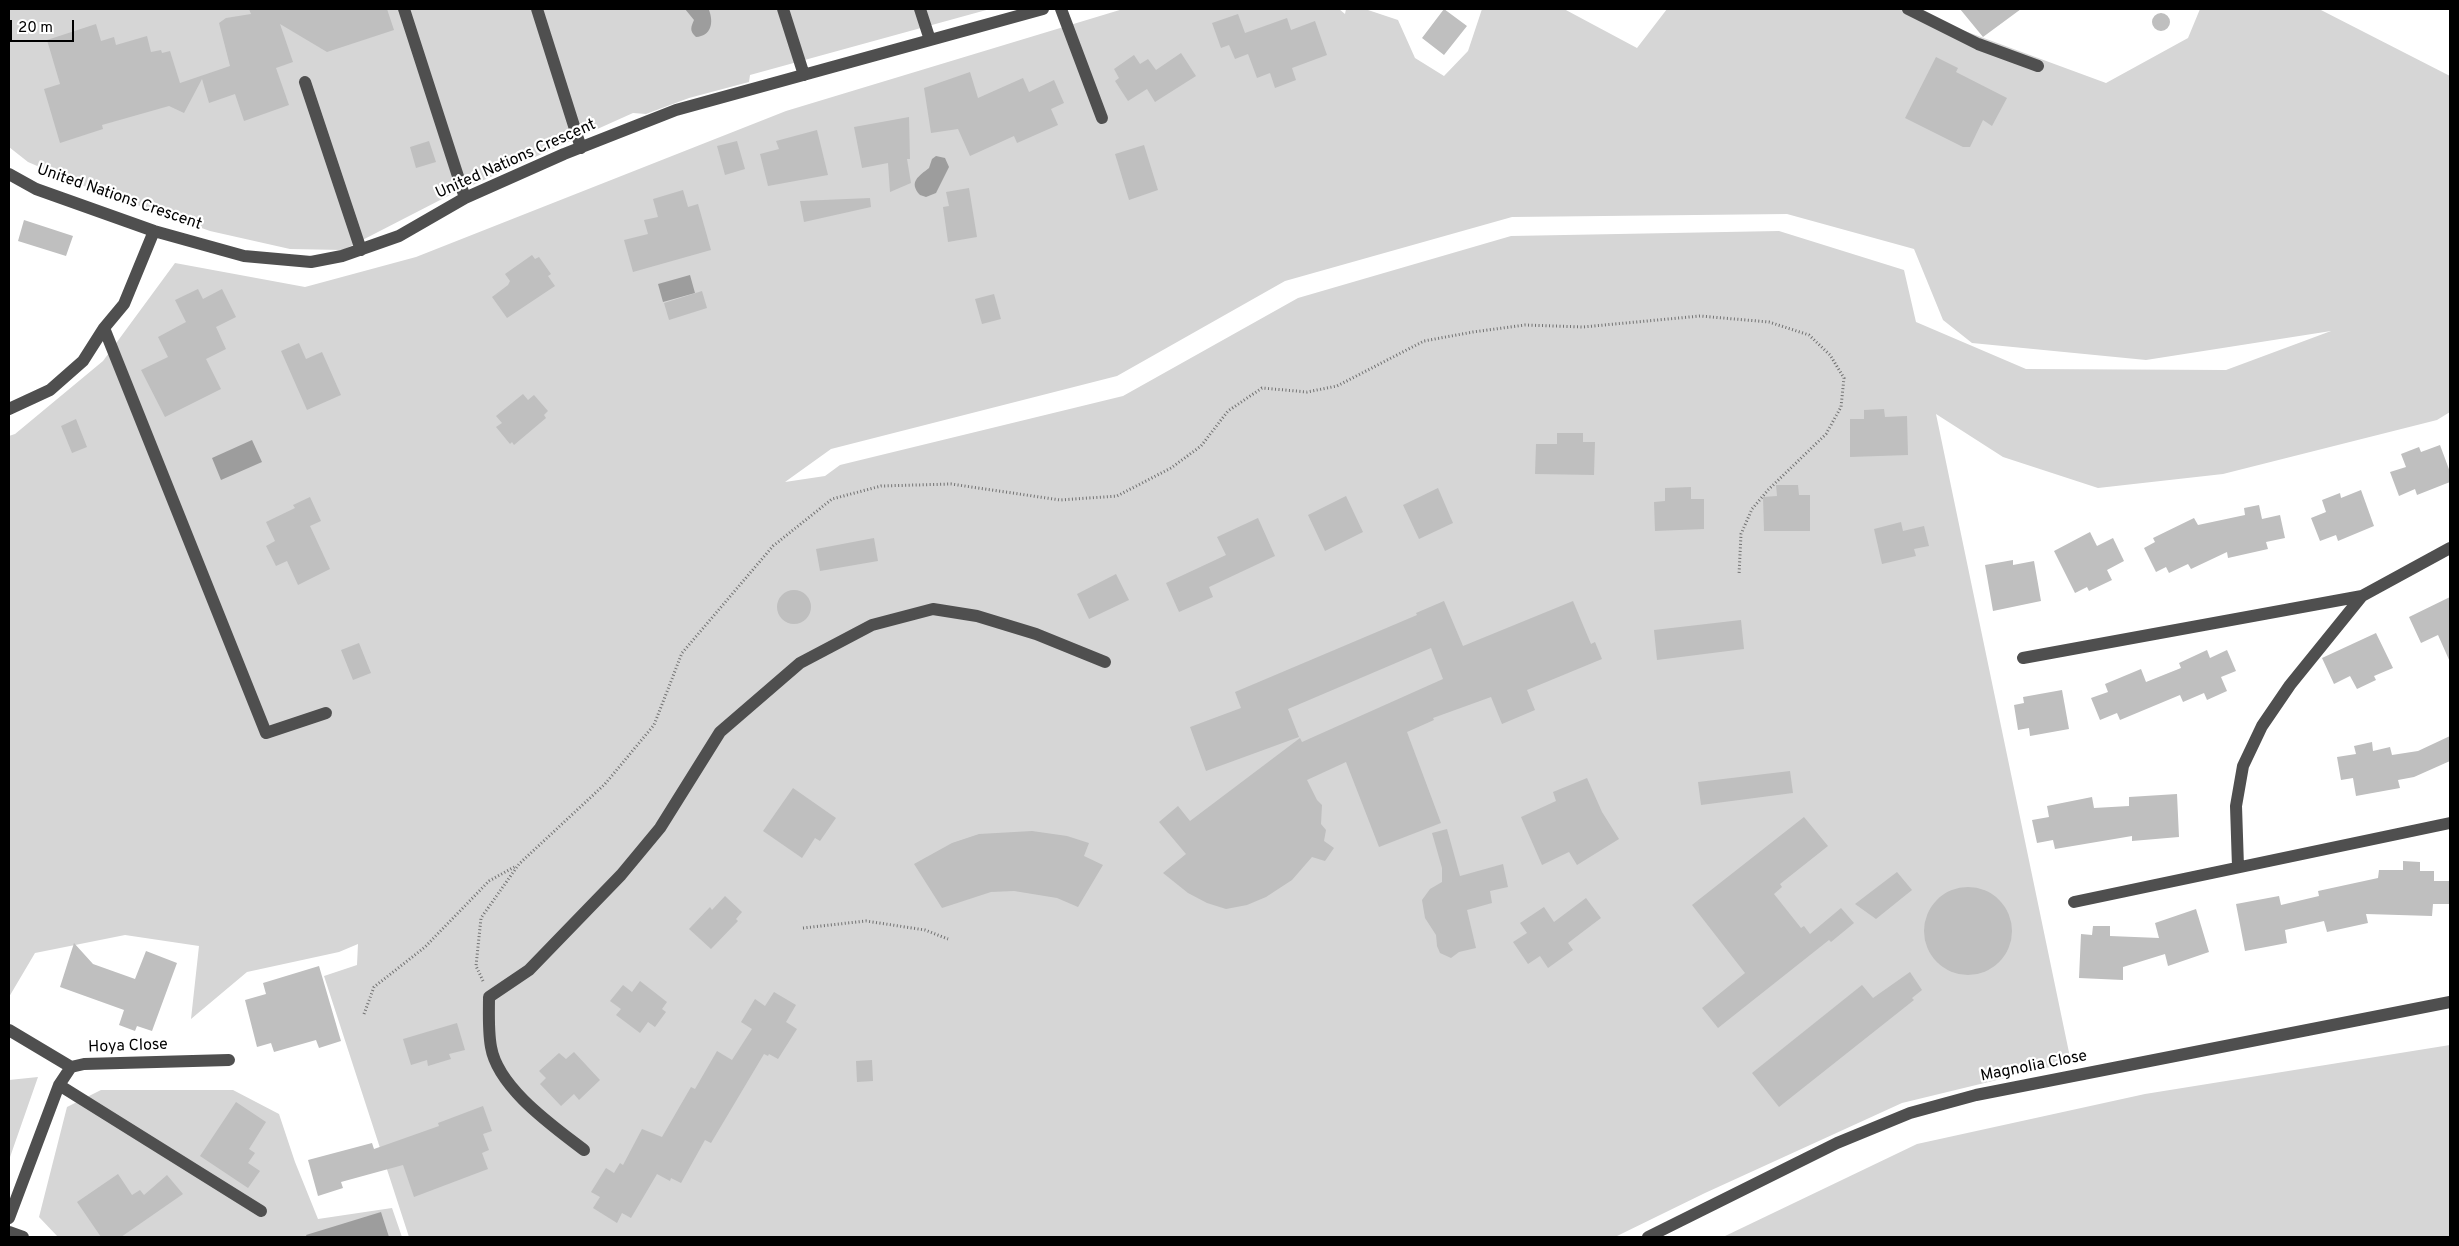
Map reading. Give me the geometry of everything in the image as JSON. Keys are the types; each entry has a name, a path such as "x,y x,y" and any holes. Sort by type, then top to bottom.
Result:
{"street":[{"path":"404,9 465,198"},
{"path":"537,9 581,148"},
{"path":"783,9 804,75"},
{"path":"920,9 930,40"},
{"name":"United Nations Crescent","path":"9,174 36,189 154,231 244,256 311,262 342,256 398,236 465,198 676,110 1043,9"},
{"path":"1061,9 1102,118"},
{"path":"1908,9 1978,44 2038,66"},
{"path":"305,82 360,250"},
{"path":"9,409 50,390 84,362 104,328 124,304 154,231"},
{"path":"104,328 266,733 326,713"},
{"path":"2023,658 2362,596 2450,548"},
{"path":"2238,866 2236,806 2243,766 2262,726 2290,685 2362,596"},
{"path":"584,1150 541,1117 504,1077 491,1048 489,996 530,970 621,875 660,828 720,732 800,663 872,625 933,609 977,616 1028,631 1106,662"},
{"path":"2074,902 2238,866 2450,823"},
{"name":"Magnolia Close","path":"1648,1237 1838,1143 1910,1113 1985,1094 2450,1002"},
{"path":"9,1030 71,1067"},
{"name":"Hoya Close","path":"9,1218 59,1085 71,1067 84,1064 229,1060"},
{"path":"59,1085 261,1211"},
{"path":"9,1232 22,1237"}],"path":[{"path":"489,996 476,966 481,918 519,864 605,784 654,725 682,653 773,546 832,499 881,486 951,484 1060,500 1117,496 1171,468 1201,446 1228,411 1262,388 1307,392 1337,386 1424,342 1473,332 1525,325 1583,327 1700,316 1768,322 1809,335 1830,355 1844,378 1841,407 1826,434 1768,490 1752,509 1741,534 1739,575"},
{"path":"364,1014 374,987 425,947 489,881 519,864"},
{"path":"803,928 866,920 925,930 948,939"}],"shaded area":[{"path":"9,9 990,9 750,75 749,82 689,98 646,114 633,113 446,197 343,250 290,249 210,231 81,185 28,162 9,147"},
{"path":"685,9 709,10 711,24 705,34 696,37 692,33 691,29 694,20"},
{"path":"1123,9 1339,9 1345,14 1346,9 1365,9 1398,20 1415,58 1444,76 1468,51 1482,9 1564,9 1637,48 1667,9 1905,9 2106,83 2188,38 2200,9 2319,9 2450,76 2450,412 2437,420 2223,474 2098,488 2003,457 1936,414 2071,1062 1902,1103 1705,1193 1615,1237 409,1237 324,976 357,965 358,944 339,952 247,972 191,1019 199,946 125,935 35,953 9,997 9,436 15,434 103,361 175,263 305,287 416,257 786,111","holes":["1787,214 1914,249 1943,320 1972,343 2146,360 2331,331 2226,370 2026,369 1916,322 1904,270 1779,231 1511,236 1298,298 1123,396 840,465 825,476 785,482 831,449 1117,376 1285,281 1512,217"]},
{"path":"936,156 945,158 949,167 936,193 926,197 920,195 915,183 929,168 932,159"},
{"path":"690,275 695,293 663,302 658,284"},
{"path":"252,440 262,462 221,480 212,458"},
{"path":"2450,1045 2450,1237 1723,1237 1917,1144 2145,1094"},
{"path":"38,1077 9,1160 9,1080"},
{"path":"101,1090 233,1090 279,1114 295,1162 318,1219 392,1208 402,1237 58,1237 39,1217 67,1107"},
{"path":"381,1212 389,1237 307,1237 306,1235"}],"building":[{"path":"249,9 387,9 394,30 327,52 280,24 293,62 276,68 289,105 244,121 235,94 209,103 202,79 184,113 169,106 102,125 103,129 60,143 44,89 60,84 47,40 96,24 101,41 114,37 116,45 147,36 151,52 161,50 162,53 170,51 180,83 230,66 219,23 226,18 251,14"},
{"path":"1444,9 1467,26 1444,55 1422,38"},
{"path":"1960,9 2021,9 1983,37"},
{"path":"2157,13 2165,13 2170,18 2168,29 2157,31 2152,26 2152,18"},
{"path":"1238,14 1245,33 1287,18 1291,30 1315,21 1327,55 1292,68 1296,80 1275,88 1270,73 1257,78 1248,54 1235,59 1229,45 1221,48 1212,23"},
{"path":"1181,53 1196,76 1155,102 1147,89 1128,101 1115,81 1119,78 1114,69 1134,55 1140,64 1148,59 1156,70"},
{"path":"1936,57 1958,68 1956,72 2007,98 1992,126 1983,120 1970,147 1963,147 1905,118"},
{"path":"970,72 978,98 1023,78 1029,92 1054,80 1064,103 1051,109 1058,125 1017,143 1014,136 970,156 958,129 931,133 924,88"},
{"path":"909,117 910,159 907,159 911,183 890,192 888,163 862,168 854,127"},
{"path":"817,130 828,175 768,186 760,154 779,149 776,141"},
{"path":"429,141 436,162 416,168 410,147"},
{"path":"737,141 745,169 725,175 717,146"},
{"path":"1144,145 1158,190 1129,200 1115,154"},
{"path":"969,188 977,237 948,242 943,207 949,206 946,192"},
{"path":"683,190 688,207 698,204 711,250 633,272 624,240 648,234 644,220 658,217 653,199"},
{"path":"870,198 871,207 804,222 800,201"},
{"path":"24,220 73,236 66,256 18,241"},
{"path":"532,255 535,259 539,257 551,274 548,276 555,286 507,318 492,297 508,285 510,281 505,274"},
{"path":"198,289 203,299 222,289 236,317 216,327 226,349 206,359 221,389 165,417 141,370 168,357 158,337 186,322 175,300"},
{"path":"702,291 707,308 669,320 664,303"},
{"path":"994,294 1001,319 982,324 975,299"},
{"path":"299,343 306,359 322,352 341,395 307,410 281,351"},
{"path":"523,394 528,400 534,395 548,411 544,415 546,418 514,445 512,442 510,444 496,427 502,423 496,416"},
{"path":"1884,409 1885,417 1907,416 1908,455 1850,457 1850,419 1864,419 1864,410"},
{"path":"76,419 87,447 72,453 61,426"},
{"path":"1557,433 1583,433 1583,442 1595,442 1594,475 1535,474 1536,444 1557,444"},
{"path":"2440,445 2450,472 2450,482 2417,495 2415,489 2399,496 2390,472 2406,467 2401,454 2419,447 2421,452"},
{"path":"1776,485 1798,485 1799,495 1810,495 1810,531 1764,531 1763,497 1777,496"},
{"path":"1691,487 1691,499 1704,499 1704,529 1655,531 1654,502 1665,501 1665,488"},
{"path":"1438,488 1453,523 1419,539 1403,505"},
{"path":"2361,490 2374,526 2338,541 2336,535 2320,541 2311,518 2326,512 2322,500 2340,493 2341,498"},
{"path":"1346,496 1363,532 1325,551 1308,515"},
{"path":"310,497 321,521 310,526 330,569 298,585 287,561 276,566 266,546 275,541 266,522 295,508 293,505"},
{"path":"2259,505 2262,519 2280,515 2285,538 2266,542 2268,549 2228,558 2227,552 2191,569 2188,564 2169,573 2166,567 2156,572 2144,548 2155,542 2153,538 2194,518 2198,525 2245,515 2244,508"},
{"path":"1258,518 1275,556 1209,587 1213,597 1179,612 1166,583 1226,555 1217,537"},
{"path":"1901,522 1903,531 1924,526 1929,546 1914,549 1916,556 1882,564 1874,529"},
{"path":"2090,532 2097,546 2113,538 2124,561 2107,570 2112,580 2089,591 2087,587 2075,593 2054,551"},
{"path":"874,538 878,561 820,571 816,549"},
{"path":"2013,560 2013,565 2034,561 2041,601 1993,611 1985,565"},
{"path":"1116,574 1129,600 1089,619 1077,594"},
{"path":"794,590 806,595 811,607 806,619 794,624 782,619 777,607 782,595"},
{"path":"2450,597 2450,662 2438,635 2421,643 2409,617"},
{"path":"1444,601 1463,646 1573,601 1591,644 1595,642 1602,659 1527,690 1535,710 1502,724 1491,697 1433,718 1434,720 1407,732 1441,823 1379,847 1346,762 1307,780 1317,800 1322,805 1321,824 1326,830 1324,841 1334,848 1325,861 1312,857 1292,880 1266,897 1247,905 1226,909 1207,903 1188,893 1163,873 1186,854 1159,822 1178,806 1190,821 1300,738 1302,742 1443,679 1431,648 1288,709 1299,737 1206,771 1190,727 1241,708 1235,692 1417,615 1416,613"},
{"path":"1741,620 1744,649 1657,660 1654,630"},
{"path":"2376,633 2393,668 2374,676 2376,680 2357,689 2350,676 2334,684 2322,658"},
{"path":"359,643 371,673 353,680 341,650"},
{"path":"2207,650 2210,658 2227,650 2236,671 2221,677 2227,691 2207,700 2204,693 2183,702 2180,695 2120,720 2117,713 2100,720 2091,698 2108,692 2105,684 2141,669 2146,682 2181,668 2179,663"},
{"path":"2062,690 2069,729 2030,736 2029,728 2018,730 2014,705 2024,703 2023,697"},
{"path":"2450,736 2450,761 2414,777 2398,780 2400,788 2356,796 2353,778 2341,780 2337,757 2356,754 2354,746 2372,742 2373,751 2390,747 2392,755 2418,751"},
{"path":"1790,771 1793,793 1701,805 1698,782"},
{"path":"1587,778 1602,812 1619,839 1577,865 1569,852 1542,865 1521,817 1556,801 1553,792"},
{"path":"793,788 836,818 820,841 815,838 802,858 763,831"},
{"path":"2177,794 2179,837 2132,841 2132,836 2055,849 2053,840 2037,843 2032,820 2049,817 2047,806 2092,797 2094,808 2129,806 2129,797"},
{"path":"1804,817 1828,846 1780,884 1782,887 1774,894 1801,928 1804,926 1810,934 1841,908 1854,923 1831,942 1829,940 1718,1028 1702,1008 1745,973 1692,905"},
{"path":"1447,829 1460,876 1503,864 1508,887 1490,891 1492,903 1467,910 1476,948 1459,952 1451,958 1440,953 1436,935 1425,918 1422,900 1430,889 1442,882 1442,868 1432,833"},
{"path":"1032,831 1067,836 1089,843 1084,856 1103,865 1078,907 1057,898 1014,891 991,892 942,908 914,864 952,843 979,834"},
{"path":"2403,861 2420,862 2420,871 2434,871 2434,881 2450,881 2450,904 2433,904 2432,916 2366,914 2368,923 2327,932 2324,921 2285,930 2287,943 2245,951 2236,904 2279,896 2281,905 2319,896 2318,891 2378,878 2379,870 2403,870"},
{"path":"1897,872 1912,890 1876,919 1855,904"},
{"path":"1968,887 1985,891 1999,900 2008,914 2012,931 2008,948 1999,962 1985,971 1968,975 1951,971 1937,962 1928,948 1924,931 1928,914 1937,900 1951,891"},
{"path":"725,896 742,912 736,919 738,921 711,949 689,929 710,907 712,910"},
{"path":"1586,898 1601,918 1568,943 1573,950 1548,968 1540,956 1528,964 1513,942 1527,933 1520,923 1544,907 1554,922"},
{"path":"2196,909 2209,952 2168,966 2165,954 2123,967 2123,980 2079,978 2081,934 2092,935 2093,926 2110,926 2110,936 2159,938 2155,923"},
{"path":"74,943 93,964 135,979 146,951 177,963 152,1031 137,1026 135,1031 119,1025 124,1010 60,987"},
{"path":"319,966 341,1041 319,1048 316,1040 274,1052 271,1043 257,1047 245,1000 266,994 263,983"},
{"path":"1910,972 1922,990 1912,998 1914,1000 1779,1107 1752,1073 1862,985 1873,998"},
{"path":"640,981 667,1002 662,1009 666,1012 655,1027 648,1022 640,1033 616,1015 621,1009 610,1001 623,985 632,992"},
{"path":"774,992 796,1005 786,1022 797,1029 778,1059 769,1054 768,1056 764,1054 711,1143 705,1140 681,1183 671,1178 670,1181 657,1174 631,1218 622,1213 617,1223 593,1208 600,1197 591,1192 606,1168 614,1173 620,1163 623,1165 642,1129 662,1137 691,1087 695,1089 717,1051 732,1060 752,1029 741,1022 755,999 765,1006"},
{"path":"457,1023 465,1050 449,1054 451,1059 428,1066 427,1060 411,1065 403,1039"},
{"path":"574,1052 600,1080 579,1100 574,1094 561,1106 540,1084 546,1078 539,1071 559,1053 566,1059"},
{"path":"872,1060 873,1081 857,1082 856,1061"},
{"path":"236,1102 266,1122 249,1149 255,1153 248,1163 260,1171 248,1188 200,1156"},
{"path":"483,1106 492,1131 483,1134 489,1150 482,1153 488,1169 414,1197 403,1165 341,1182 343,1188 318,1196 308,1160 372,1143 374,1149 439,1126 438,1123"},
{"path":"118,1174 132,1195 140,1190 144,1195 167,1175 183,1194 121,1237 101,1237 77,1202"}]}
